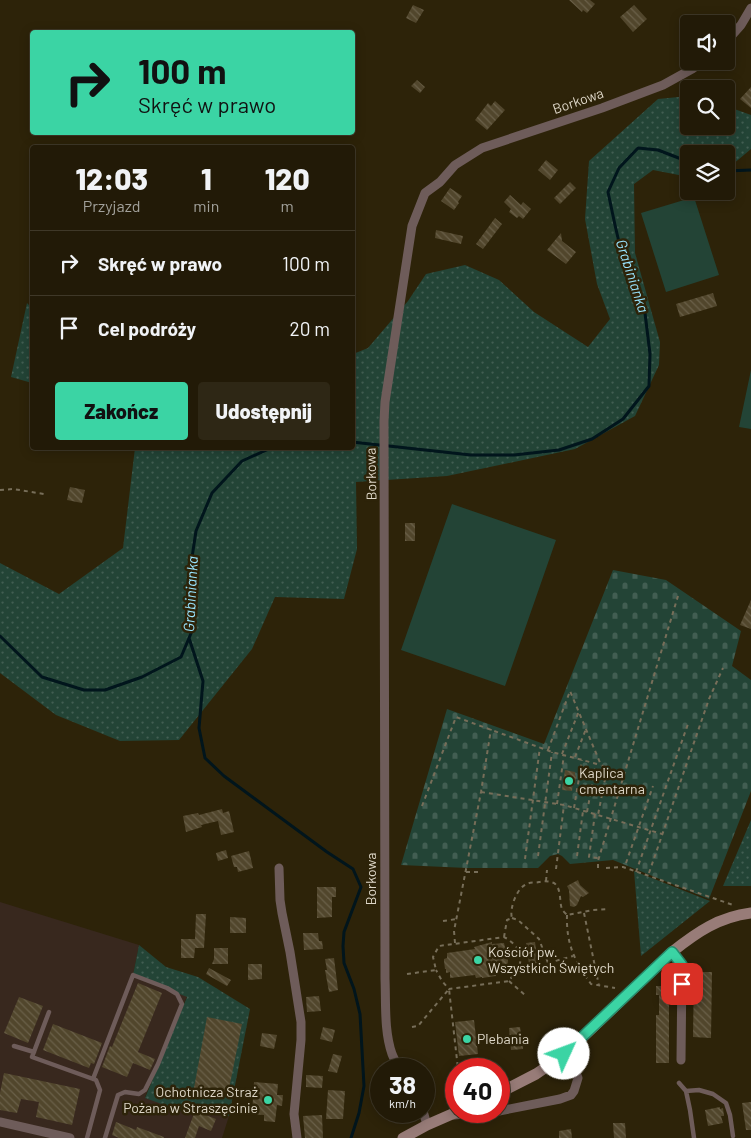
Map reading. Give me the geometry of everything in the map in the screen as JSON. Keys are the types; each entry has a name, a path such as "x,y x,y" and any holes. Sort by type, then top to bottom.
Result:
{"street":[{"path":"735,32 751,8"},
{"name":"Borkowa","path":"394,1058 387,1026 385,979 384,421 385,402 412,226 425,193 440,182 455,165 482,148 602,108 663,85 690,70"},
{"path":"279,868 282,913 301,1022 294,1114 297,1138"},
{"path":"510,1087 536,1074 564,1054 672,952 691,937 711,924 735,915 751,913"},
{"path":"672,952 682,965 680,1060"},
{"path":"510,1109 571,1095 578,1078 574,1067 564,1054"},
{"path":"403,1138 445,1117"},
{"path":"0,1122 70,1138"}],"lane":[{"path":"93,1079 133,975 178,994 182,1004 158,1064 145,1090 139,1094 125,1092 118,1095 105,1138"},
{"path":"49,1012 32,1058 96,1080 100,1090 87,1138"},
{"path":"14,1046 34,1052"},
{"path":"679,1083 686,1091 694,1138"},
{"path":"686,1091 699,1090 713,1094 726,1103 733,1136"}],"path":[{"path":"0,490 13,488 44,494"},
{"path":"598,868 610,819 678,596"},
{"path":"649,873 709,698 723,668"},
{"path":"548,750 570,690 601,765"},
{"path":"557,804 563,754 579,711"},
{"path":"422,806 456,717 552,752 601,765 607,769 596,815 589,857 599,858"},
{"path":"636,872 689,721"},
{"path":"455,944 454,931 481,792 491,729"},
{"path":"575,757 586,729"},
{"path":"525,859 540,747"},
{"path":"538,856 552,752"},
{"path":"574,808 582,760"},
{"path":"587,812 596,764"},
{"path":"626,863 653,786"},
{"path":"481,792 564,805 662,834"},
{"path":"556,870 564,805"},
{"path":"577,856 584,811"},
{"path":"606,868 623,867 738,907"},
{"path":"546,881 547,870"},
{"path":"466,872 479,872"},
{"path":"512,918 510,913 521,888 526,884 546,881 553,882 557,886 562,910 567,915"},
{"path":"567,915 609,909"},
{"path":"584,912 599,986"},
{"path":"567,915 566,926 573,956 591,984 615,988"},
{"path":"442,921 457,918"},
{"path":"504,937 506,920 512,918 518,920 539,939 548,963"},
{"path":"412,1027 418,1026 449,989 509,980 518,968 520,961 518,949 512,942 504,937 440,946 434,957 436,970 449,989 457,1058"},
{"path":"542,970 548,963 573,956"},
{"path":"407,974 436,970"},
{"path":"509,980 525,995"}],"shaded area":[{"path":"0,902 139,945 133,975 187,996 145,1097 191,1103 229,1116 222,1138 0,1138"}],"green space":[{"path":"680,97 680,135 735,135 735,109 751,115 751,149 735,162 735,145 680,145 680,175 653,170 634,184 635,253 660,342 659,365 635,416 575,449 447,476 356,482 357,549 344,599 275,597 252,649 179,740 120,741 56,715 0,673 0,563 59,594 123,548 135,450 355,450 355,353 368,348 408,301 426,274 465,265 499,280 534,312 588,347 610,319 597,284 585,219 589,161 658,99"},
{"path":"684,200 695,200 719,275 666,292 641,213"},
{"path":"27,303 30,306 30,382 11,377"},
{"path":"751,370 751,429 739,427"},
{"path":"452,504 556,540 505,686 401,650"},
{"path":"613,570 666,580 741,631 732,666 751,680 751,791 709,899 613,860 570,864 558,854 550,856 538,868 467,868 401,865 447,709 544,744"},
{"path":"751,820 751,886 723,886"},
{"path":"634,871 710,901 641,956"},
{"path":"139,945 166,967 198,977 250,1009 229,1116 191,1103 184,1112 145,1098 187,997 133,975"}],"building":[{"path":"569,0 590,0 595,4 587,13 583,10 582,12"},
{"path":"413,5 424,10 416,23 406,18"},
{"path":"634,5 647,19 633,32 620,17"},
{"path":"417,80 425,87 420,93 411,86"},
{"path":"751,87 751,108 740,99"},
{"path":"495,101 505,110 487,130 475,120 488,103 491,106"},
{"path":"546,160 558,170 550,180 538,170"},
{"path":"570,182 576,188 560,204 554,198"},
{"path":"450,188 462,196 454,210 441,201"},
{"path":"510,195 521,205 523,202 531,209 523,219 519,216 517,218 509,212 511,209 504,202"},
{"path":"495,218 502,224 483,249 476,244"},
{"path":"436,230 463,236 461,244 435,238"},
{"path":"561,233 562,241 576,252 566,264 547,250"},
{"path":"713,293 717,306 680,317 676,304"},
{"path":"70,487 85,490 82,503 67,500"},
{"path":"405,523 415,523 415,541 405,541"},
{"path":"751,600 751,629 740,625"},
{"name":"Kaplica cmentarna","path":"565,770 575,772 575,784 573,783 572,791 562,790"},
{"path":"222,809 223,813 229,811 234,832 221,835 218,821 201,825 202,827 186,832 183,816 198,813 199,815"},
{"path":"226,850 228,858 218,861 216,853"},
{"path":"249,851 253,868 238,872 237,867 234,867 231,856"},
{"path":"578,880 580,885 589,893 583,897 581,896 574,907 570,906 567,886"},
{"path":"317,887 336,887 336,897 332,897 332,917 317,918"},
{"path":"196,914 206,914 204,948 195,948 194,958 181,958 181,939 195,939"},
{"path":"230,917 246,918 246,933 230,933"},
{"path":"303,933 318,933 323,949 304,950"},
{"name":"Kościół pw. Wszystkich Świętych","path":"492,942 492,944 504,943 508,960 507,972 496,973 496,976 482,978 476,978 475,975 450,978 450,972 446,973 444,959 447,958 447,953 475,949 474,947"},
{"path":"535,942 538,963 529,964 526,943"},
{"path":"214,948 228,948 228,964 212,964"},
{"path":"334,958 338,990 329,992 325,959"},
{"path":"248,964 262,964 262,979 248,980"},
{"path":"209,968 231,980 227,986 206,974"},
{"path":"694,972 712,972 711,1038 693,1037"},
{"path":"138,983 162,993 138,1052 155,1059 150,1070 133,1063 127,1077 102,1067"},
{"path":"656,986 669,986 669,1063 656,1063 656,1015 659,1015 659,995 656,995"},
{"path":"319,996 321,1011 307,1012 306,997"},
{"path":"19,997 43,1006 28,1043 4,1033"},
{"path":"207,1017 242,1024 228,1094 194,1088"},
{"name":"Plebania","path":"474,1020 478,1054 459,1056 455,1022"},
{"path":"53,1024 102,1043 94,1064 91,1063 89,1068 43,1050"},
{"path":"323,1027 335,1030 332,1042 320,1039"},
{"path":"520,1027 523,1049 511,1050 509,1028"},
{"path":"262,1033 277,1035 274,1049 260,1046"},
{"path":"333,1054 342,1056 337,1073 328,1071"},
{"path":"4,1073 80,1089 72,1125 36,1117 39,1102 21,1099 17,1113 0,1110 0,1093"},
{"path":"306,1075 323,1076 322,1088 306,1087"},
{"name":"Ochotnicza Straż Pożana w Straszęcinie","path":"254,1082 278,1084 277,1095 283,1095 282,1106 277,1105 275,1122 264,1121 264,1115 252,1114"},
{"path":"328,1090 345,1091 343,1119 326,1119"},
{"path":"751,1102 751,1130 746,1130 742,1103"},
{"path":"720,1107 720,1109 723,1108 724,1116 721,1116 723,1123 708,1126 705,1110"},
{"path":"195,1111 216,1119 211,1131 199,1126 195,1138 185,1138"},
{"path":"322,1115 323,1138 305,1138 303,1116"},
{"path":"116,1122 136,1130 137,1127 164,1138 119,1138 112,1135"},
{"path":"613,1123 625,1123 626,1138 614,1138"},
{"path":"571,1129 572,1138 559,1138 559,1131"}],"waterway":[{"name":"Grabinianka","path":"355,442 471,455 514,455 559,450 592,439 623,419 649,386 650,354 645,313 624,264 608,192 619,168 638,148 658,150 680,159"},
{"name":"Grabinianka","path":"735,171 751,170"},
{"name":"Grabinianka","path":"0,636 42,677 84,690 105,690 142,677 181,657 192,631 191,564 196,531 212,493 242,461 267,450"},
{"path":"189,638 203,681 199,728 205,758 224,776 353,869 361,887 344,932 343,946 344,963 354,989 360,1014 364,1086 359,1113 351,1138"}],"place":[{"name":"Kaplica cmentarna","path":"569,781"},
{"name":"Kościół pw. Wszystkich Świętych","path":"478,960"},
{"name":"Plebania","path":"467,1039"},
{"name":"Ochotnicza Straż Pożana w Straszęcinie","path":"268,1100"}],"route":[{"path":"564,1054 672,952 682,965 682,984"}]}
